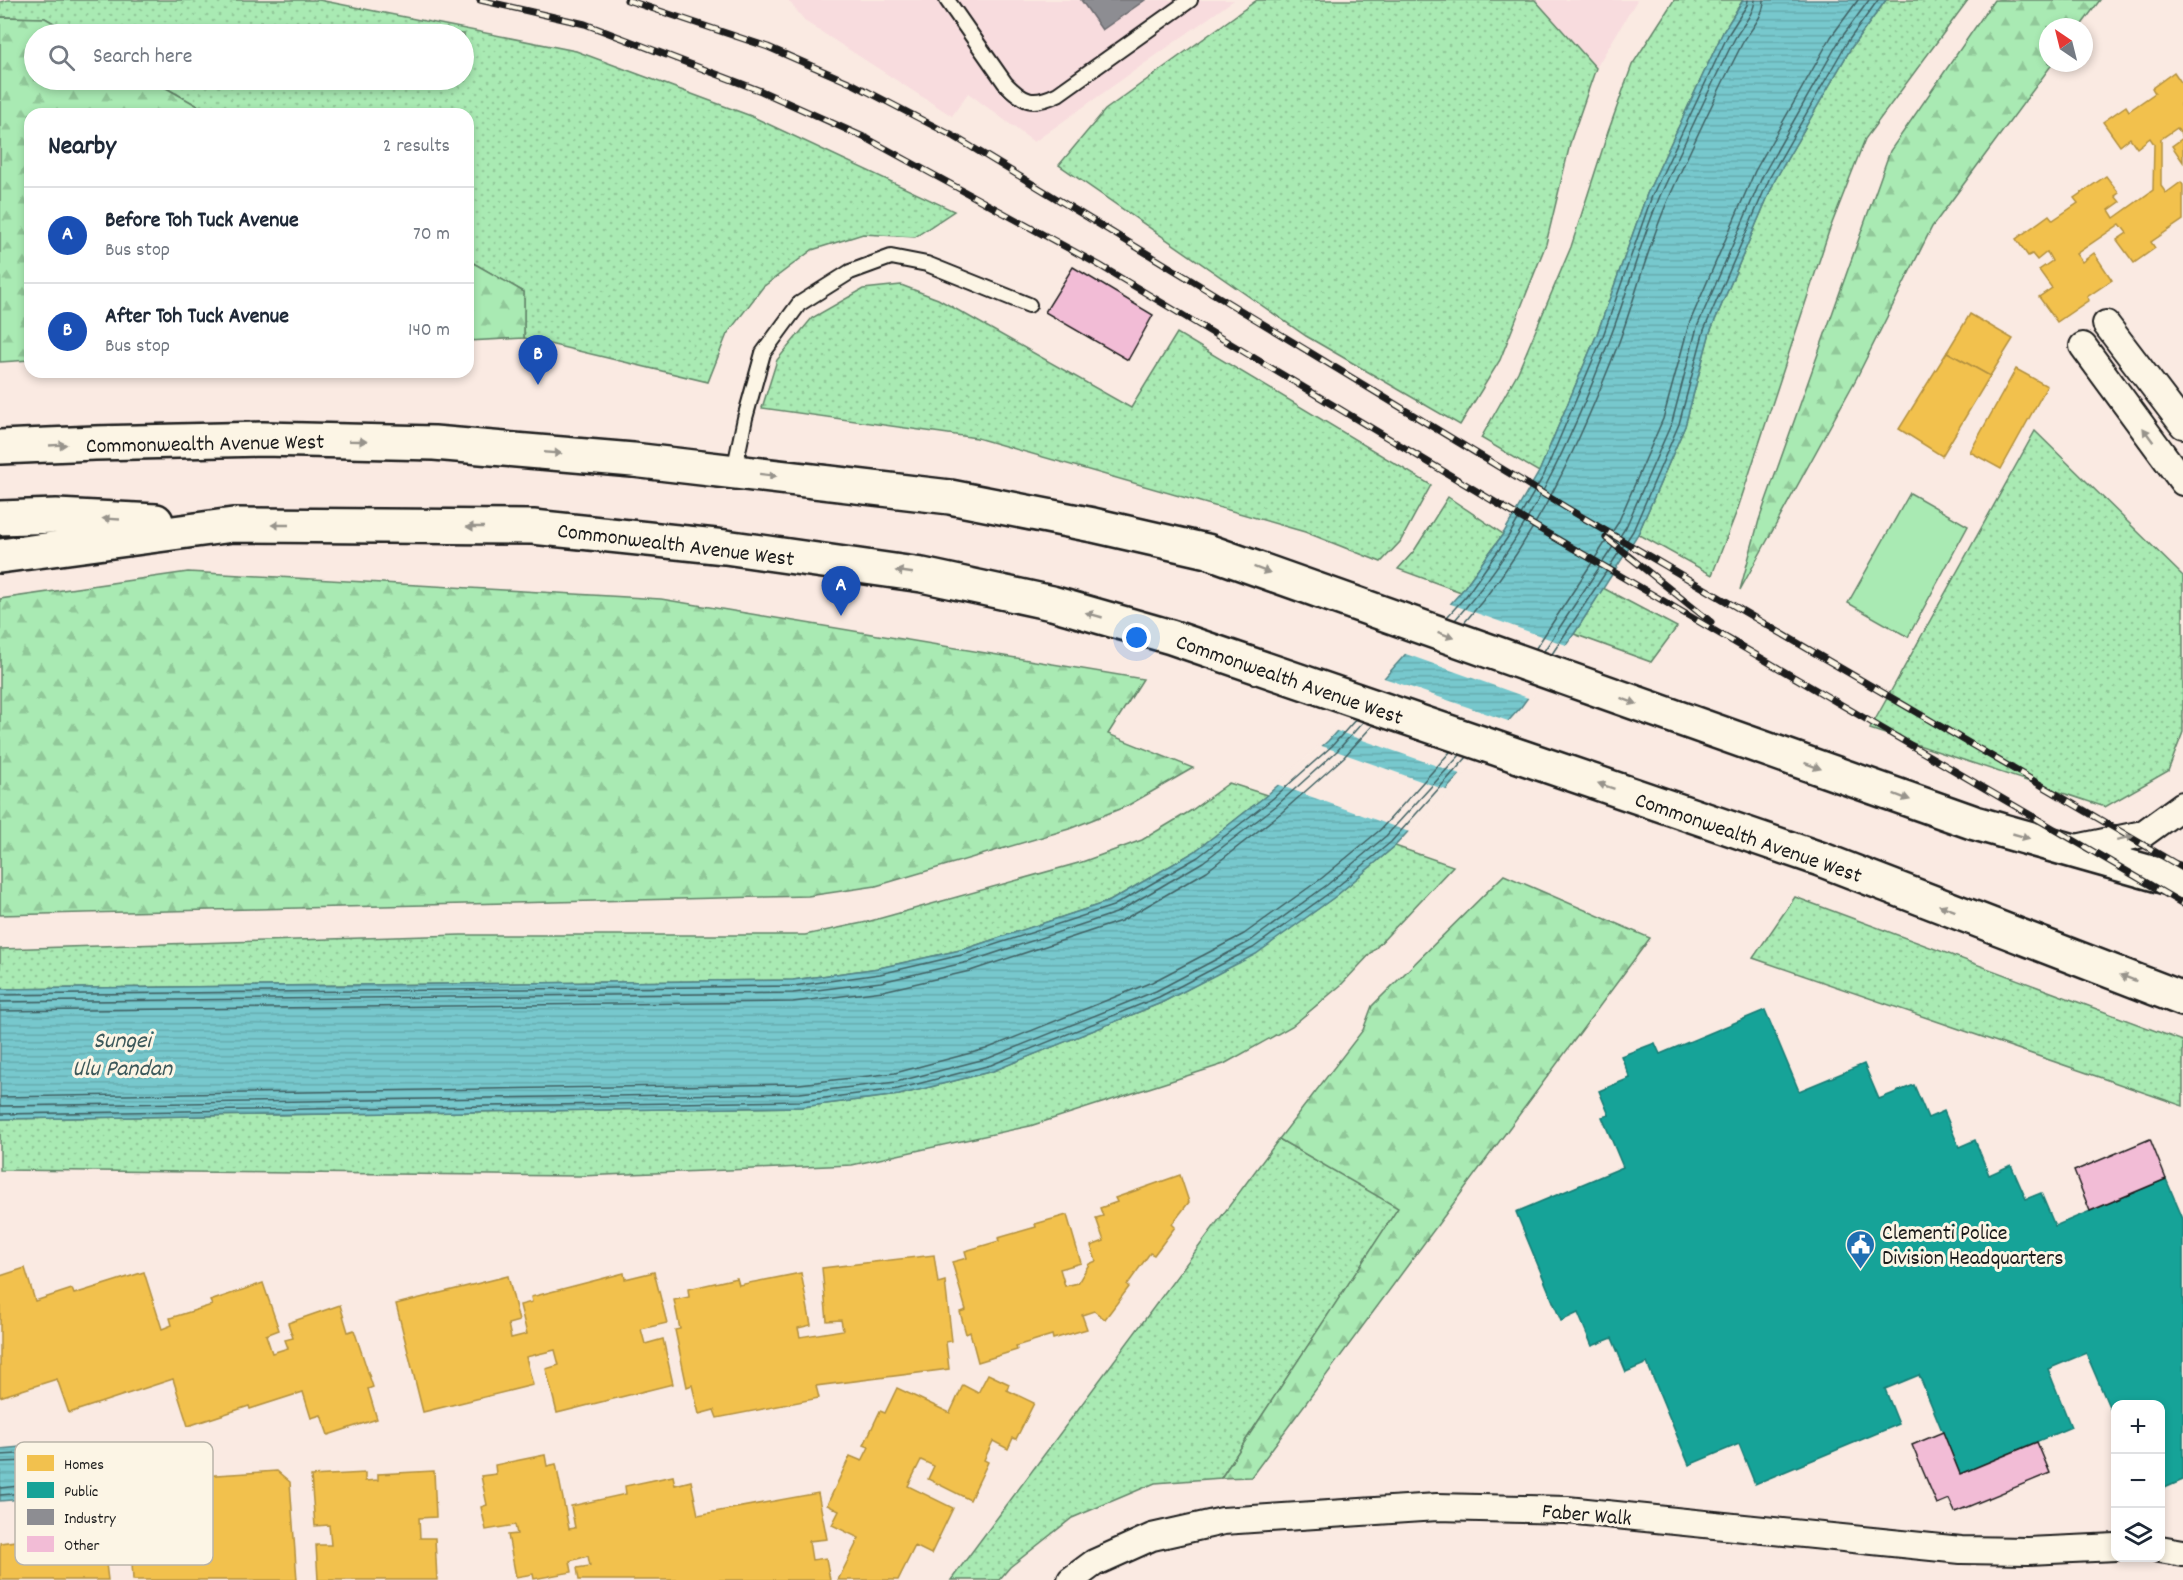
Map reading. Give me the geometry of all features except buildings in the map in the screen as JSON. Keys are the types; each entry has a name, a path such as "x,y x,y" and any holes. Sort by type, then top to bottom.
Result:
{"main road":[{"name":"Commonwealth Avenue West","path":"0,447 263,439 434,442 633,460 950,497 1093,525 1207,551 1975,823 2183,882"},
{"path":"0,518 56,516 233,525"},
{"name":"Commonwealth Avenue West","path":"0,556 233,525 533,527 725,547 922,575 1052,603 1171,637 1820,859 2183,999"}],"street":[{"path":"2106,324 2183,425"},
{"path":"2083,346 2183,482"},
{"path":"2067,849 2142,834 2183,805"},
{"name":"Faber Walk","path":"1071,1580 1094,1563 1152,1537 1223,1521 1437,1508 1567,1510 1960,1550 2028,1551 2111,1547"},
{"path":"2165,1550 2183,1553"}],"lane":[{"path":"947,0 1005,83 1016,94 1030,102 1044,101 1058,94 1190,0"},
{"path":"734,471 745,417 763,353 799,304 850,272 891,258 900,259 927,264 1029,305"}],"shaded area":[{"path":"788,0 1234,0 1034,142 968,93 952,116 806,22"},
{"path":"1535,0 1637,0 1596,68"}],"green space":[{"path":"8,0 319,0 440,24 56,24 45,18 0,17 0,2"},
{"path":"1257,0 1535,0 1596,68 1571,140 1546,244 1500,360 1460,425 1306,336 1059,165 1105,110"},
{"path":"1674,0 1743,0 1723,32 1647,194 1597,334 1539,472 1481,438 1518,372 1571,247 1632,65"},
{"path":"1886,0 1968,0 1865,139 1829,231 1738,508 1712,575 1638,534 1685,426 1710,332 1775,180 1851,48"},
{"path":"1994,0 2100,0 2087,18 2039,18 2039,72 2046,72 1932,227 1856,379 1740,590 1759,520 1890,151"},
{"path":"0,17 45,18 56,24 24,24 24,90 170,90 201,108 24,108 24,360 0,362"},
{"path":"474,31 576,51 751,116 954,211 915,237 863,234 812,250 763,287 727,334 708,382 524,338 524,292 474,263 474,108 201,108 170,90 474,90"},
{"path":"474,263 524,292 524,338 474,341"},
{"path":"901,285 938,299 1131,408 1177,333 1431,485 1400,542 1381,562 1305,532 977,438 762,408 777,360 812,318 863,289"},
{"path":"2035,431 2183,576 2183,732 2168,771 2105,807 1870,729"},
{"path":"1910,493 1968,526 1908,637 1848,603"},
{"path":"1448,497 1503,534 1461,592 1398,569 1414,551"},
{"path":"188,572 661,599 1143,679 1108,734 1193,768 1127,806 1069,829 876,886 808,896 0,915 0,599"},
{"path":"1603,588 1677,627 1651,662 1574,634"},
{"path":"1229,783 1267,795 1194,852 1110,901 965,949 879,968 793,980 0,989 0,949 461,935 805,935 867,922 1082,862 1142,840 1192,810"},
{"path":"1395,846 1453,866 1341,985 1292,1026 1224,1064 1030,1126 852,1165 580,1176 0,1170 0,1119 801,1107 899,1095 993,1071 1161,1003 1256,953 1336,896"},
{"path":"1504,875 1650,938 1251,1477 1221,1478 1398,1208 1279,1139 1363,1030 1372,1006"},
{"path":"1795,897 2183,1041 2183,1106 1753,958"},
{"path":"1279,1139 1399,1207 1221,1478 1155,1483 1072,1518 1010,1567 999,1580 951,1580"}],"water":[{"name":"Sungei Ulu Pandan","path":"1743,0 1886,0 1851,48 1775,180 1710,332 1685,426 1638,534 1574,634 1521,707 1395,846 1336,896 1256,954 1161,1003 993,1071 899,1095 801,1107 0,1119 0,989 793,980 879,968 965,949 1110,901 1194,852 1267,795 1328,741 1461,592 1503,534 1539,472 1597,334 1647,194 1723,32"},
{"path":"15,1448 15,1500 0,1501 0,1449"}],"pier":[{"path":"1448,603 1569,646 1531,699 1403,653"},
{"path":"1381,677 1511,722 1463,775 1334,730"},
{"path":"1319,745 1449,791 1412,833 1276,784"}],"railway":[{"path":"480,0 585,24 761,91 868,139 1099,265 1540,529 2183,904"},
{"path":"627,0 768,47 853,84 955,137 1570,510 2183,868"},
{"path":"1606,538 1711,622"}],"place":[{"name":"After Toh Tuck Avenue","path":"538,385"},
{"name":"Before Toh Tuck Avenue","path":"841,616"},
{"name":"Clementi Police Division Headquarters","path":"1861,1270"}]}
